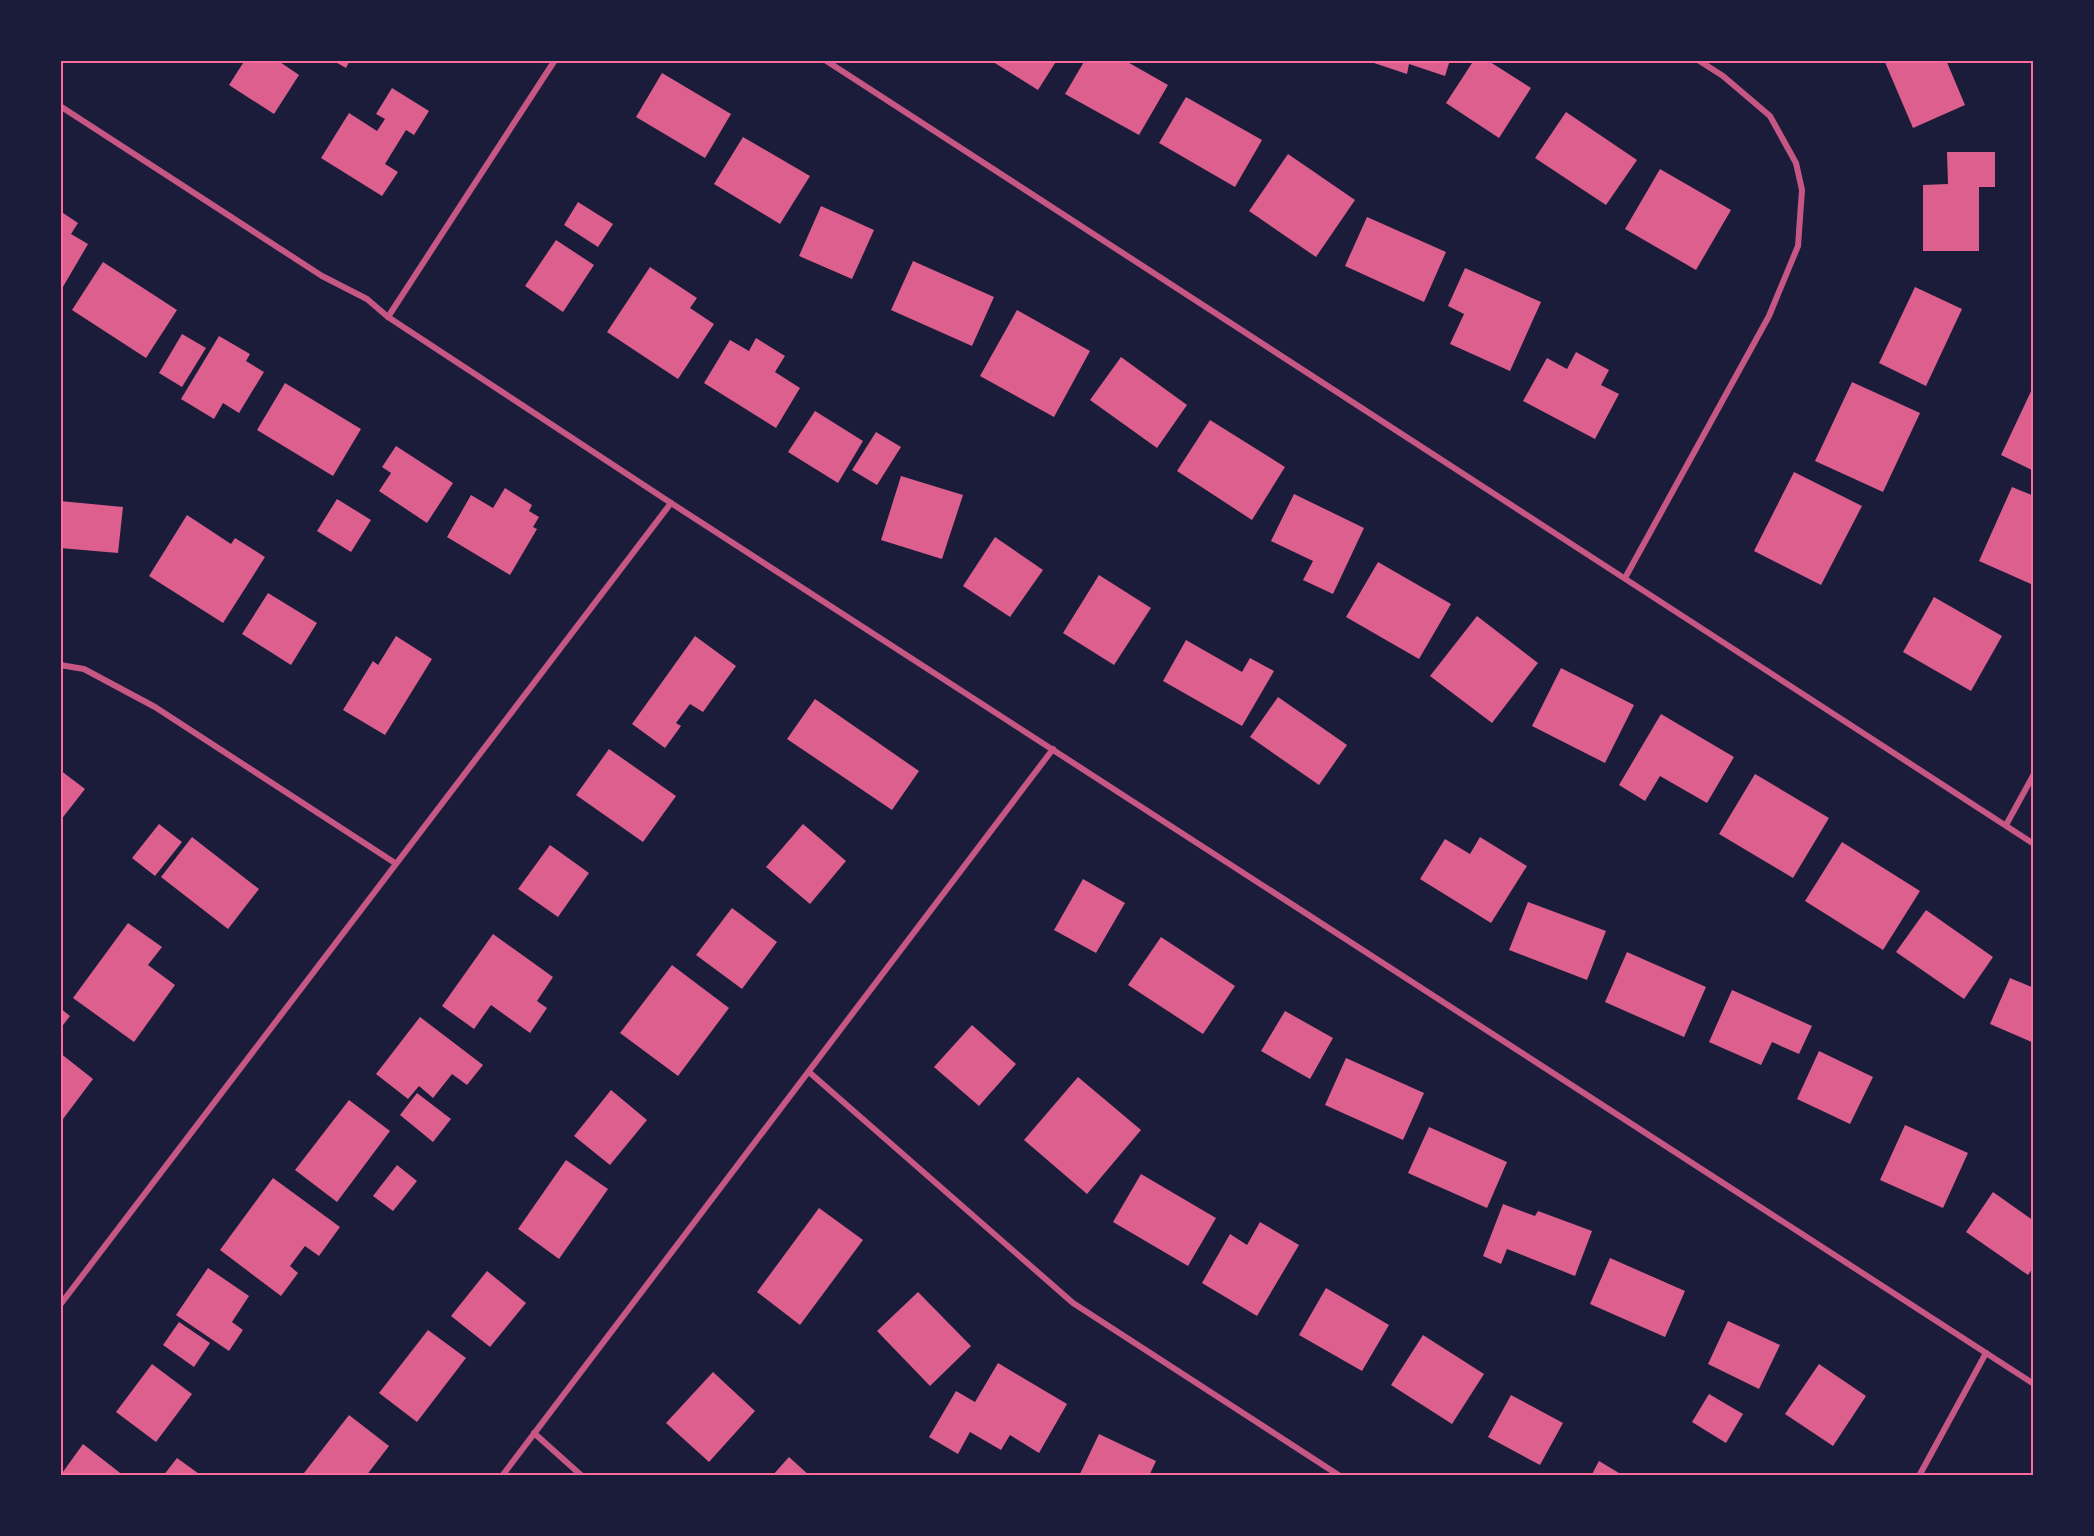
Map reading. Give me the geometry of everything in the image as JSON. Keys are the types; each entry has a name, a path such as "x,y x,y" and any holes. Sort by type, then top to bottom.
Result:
{"street":[{"path":"388,317 555,60"},
{"path":"1625,578 1768,316 1798,246 1802,190 1790,154 1770,116 1723,76 1698,60"},
{"path":"829,61 2034,844"},
{"path":"60,106 322,276 367,298 388,317 671,503 2034,1384"},
{"path":"60,1305 671,503"},
{"path":"60,665 84,669 155,707 395,863"},
{"path":"502,1476 1053,749"},
{"path":"2006,825 2034,774"},
{"path":"809,1072 1073,1303 1340,1476"},
{"path":"1919,1476 1986,1353"},
{"path":"534,1433 582,1476"}],"building":[{"path":"245,60 277,60 299,75 274,114 229,85"},
{"path":"332,60 350,60 346,68"},
{"path":"990,60 1057,60 1038,90"},
{"path":"1085,60 1124,60 1168,85 1139,135 1065,94"},
{"path":"1365,60 1450,60 1445,76 1409,64 1407,74"},
{"path":"1474,60 1487,60 1531,88 1499,138 1446,103"},
{"path":"1884,60 1946,60 1965,105 1913,128"},
{"path":"662,73 731,114 705,158 636,117"},
{"path":"392,88 429,111 414,135 406,130 385,164 398,172 382,196 321,158 349,113 377,131 385,119 376,114"},
{"path":"1186,97 1262,140 1235,187 1159,143"},
{"path":"1566,112 1637,160 1606,205 1535,158"},
{"path":"743,137 810,176 780,224 714,184"},
{"path":"1947,152 1995,152 1995,187 1979,187 1979,251 1923,251 1923,185 1948,184"},
{"path":"1288,154 1355,200 1316,257 1249,211"},
{"path":"1660,169 1731,210 1696,270 1625,229"},
{"path":"578,202 613,224 598,247 564,225"},
{"path":"821,206 874,230 852,279 799,256"},
{"path":"63,213 78,223 71,234 88,244 60,292 60,219"},
{"path":"1367,217 1446,252 1424,302 1345,266"},
{"path":"556,240 594,265 563,312 525,286"},
{"path":"913,261 994,297 972,346 891,310"},
{"path":"103,262 177,310 146,358 72,310"},
{"path":"650,267 697,298 690,308 714,324 678,379 607,332"},
{"path":"1465,268 1541,302 1510,371 1450,344 1464,314 1448,306"},
{"path":"1915,287 1962,309 1926,386 1879,363"},
{"path":"1017,310 1090,351 1054,417 980,376"},
{"path":"182,334 206,348 182,387 159,373"},
{"path":"219,336 250,354 246,361 264,372 239,413 223,403 214,419 181,399"},
{"path":"756,338 785,356 775,372 800,388 776,428 704,383 730,340 749,351"},
{"path":"1576,352 1609,370 1601,385 1619,394 1595,439 1523,401 1547,358 1567,369"},
{"path":"1121,357 1187,405 1157,448 1090,400"},
{"path":"1852,382 1920,413 1883,492 1815,461"},
{"path":"285,383 361,429 333,476 257,430"},
{"path":"2034,385 2034,471 2001,455"},
{"path":"815,411 863,441 838,483 788,452"},
{"path":"1210,420 1285,467 1252,520 1177,471"},
{"path":"876,432 901,447 877,485 852,470"},
{"path":"396,446 453,483 427,523 379,491 391,473 382,467"},
{"path":"1794,472 1862,506 1821,585 1754,551"},
{"path":"901,476 963,495 942,559 881,540"},
{"path":"2012,487 2034,496 2034,577 2031,584 1979,561"},
{"path":"505,488 532,505 529,511 539,517 533,527 537,529 510,575 447,537 471,495 493,508"},
{"path":"1294,494 1364,528 1333,594 1303,580 1313,561 1271,541"},
{"path":"337,499 371,520 351,552 317,531"},
{"path":"60,501 123,507 118,553 60,548"},
{"path":"187,515 231,544 235,538 265,557 223,623 149,576"},
{"path":"995,537 1043,570 1010,617 963,586"},
{"path":"1378,562 1451,604 1419,659 1346,617"},
{"path":"1099,575 1151,608 1114,665 1063,633"},
{"path":"268,593 317,623 291,665 242,634"},
{"path":"1934,597 2002,636 1971,691 1903,652"},
{"path":"1477,616 1538,663 1492,723 1430,676"},
{"path":"396,636 432,659 385,735 343,710 373,661 378,665"},
{"path":"695,636 736,666 703,712 690,704 676,723 681,726 665,748 632,724"},
{"path":"1186,640 1242,672 1250,658 1274,671 1242,726 1163,681"},
{"path":"1561,668 1634,705 1605,763 1532,726"},
{"path":"1278,697 1347,745 1319,785 1250,737"},
{"path":"815,699 919,771 892,810 787,739"},
{"path":"1661,714 1734,757 1707,803 1660,776 1645,801 1619,785"},
{"path":"609,749 676,796 643,842 576,795"},
{"path":"60,770 85,789 60,821"},
{"path":"1755,774 1829,818 1793,878 1719,834"},
{"path":"159,824 182,842 155,876 132,858"},
{"path":"803,824 846,861 810,904 766,867"},
{"path":"192,837 259,889 228,929 161,877"},
{"path":"1480,837 1527,866 1491,923 1420,879 1445,839 1470,854"},
{"path":"1842,842 1920,891 1883,950 1805,901"},
{"path":"550,845 589,873 558,917 518,889"},
{"path":"1083,879 1125,903 1096,953 1054,930"},
{"path":"1528,902 1606,931 1587,980 1509,950"},
{"path":"732,908 777,942 742,989 696,955"},
{"path":"1926,910 1993,957 1964,999 1896,952"},
{"path":"128,923 162,947 148,965 175,985 134,1042 73,998"},
{"path":"493,934 553,977 537,1001 547,1008 530,1033 491,1005 474,1029 442,1006"},
{"path":"1161,937 1235,986 1203,1034 1128,985"},
{"path":"1627,952 1706,987 1684,1037 1605,1002"},
{"path":"672,965 729,1008 678,1076 620,1033"},
{"path":"2010,978 2034,988 2034,1043 1990,1024"},
{"path":"1732,990 1812,1026 1799,1054 1772,1042 1761,1065 1709,1042"},
{"path":"60,1008 70,1016 60,1029"},
{"path":"1285,1011 1333,1038 1310,1079 1261,1051"},
{"path":"420,1017 483,1065 467,1085 452,1074 433,1098 419,1086 408,1099 376,1074"},
{"path":"972,1025 1016,1064 979,1106 934,1067"},
{"path":"1819,1051 1873,1077 1850,1124 1797,1099"},
{"path":"60,1053 93,1079 60,1123"},
{"path":"1346,1058 1424,1093 1403,1140 1325,1105"},
{"path":"1078,1077 1141,1130 1087,1194 1024,1140"},
{"path":"611,1090 647,1120 610,1165 574,1136"},
{"path":"417,1093 451,1119 433,1142 400,1115"},
{"path":"349,1100 390,1131 337,1202 295,1170"},
{"path":"1905,1125 1968,1153 1943,1208 1880,1180"},
{"path":"1429,1127 1507,1162 1487,1208 1408,1173"},
{"path":"566,1160 608,1189 559,1259 518,1229"},
{"path":"397,1165 417,1181 393,1211 373,1196"},
{"path":"1141,1174 1216,1218 1188,1266 1113,1222"},
{"path":"273,1178 340,1227 319,1256 305,1246 290,1266 298,1273 281,1296 220,1250"},
{"path":"1993,1192 2034,1221 2034,1266 2028,1275 1966,1232"},
{"path":"1503,1204 1535,1216 1538,1211 1592,1231 1575,1276 1507,1249 1501,1264 1483,1256"},
{"path":"819,1208 863,1240 800,1325 757,1292"},
{"path":"1260,1222 1299,1245 1257,1316 1202,1283 1230,1234 1247,1245"},
{"path":"1610,1258 1685,1291 1665,1337 1590,1304"},
{"path":"208,1268 249,1296 232,1322 243,1330 229,1351 176,1315"},
{"path":"487,1271 526,1303 490,1347 451,1316"},
{"path":"1326,1288 1389,1325 1362,1371 1299,1335"},
{"path":"918,1292 971,1346 930,1386 877,1331"},
{"path":"1728,1321 1780,1345 1759,1389 1708,1364"},
{"path":"179,1322 210,1343 194,1367 163,1345"},
{"path":"428,1330 466,1358 417,1422 379,1393"},
{"path":"1423,1335 1484,1374 1452,1424 1391,1385"},
{"path":"998,1363 1067,1404 1039,1453 1010,1435 1001,1450 970,1432 958,1454 929,1437 956,1391 975,1402"},
{"path":"152,1364 192,1394 156,1442 116,1412"},
{"path":"1819,1364 1866,1396 1833,1446 1785,1414"},
{"path":"713,1372 755,1411 709,1462 666,1423"},
{"path":"1709,1394 1743,1414 1726,1443 1692,1422"},
{"path":"1511,1395 1563,1423 1540,1465 1488,1437"},
{"path":"349,1415 389,1446 366,1476 307,1476 304,1473"},
{"path":"1099,1434 1156,1461 1149,1476 1079,1476"},
{"path":"83,1444 124,1476 60,1476"},
{"path":"789,1457 810,1476 772,1476"},
{"path":"177,1458 202,1476 163,1476"},
{"path":"1599,1461 1624,1476 1591,1476"}]}
